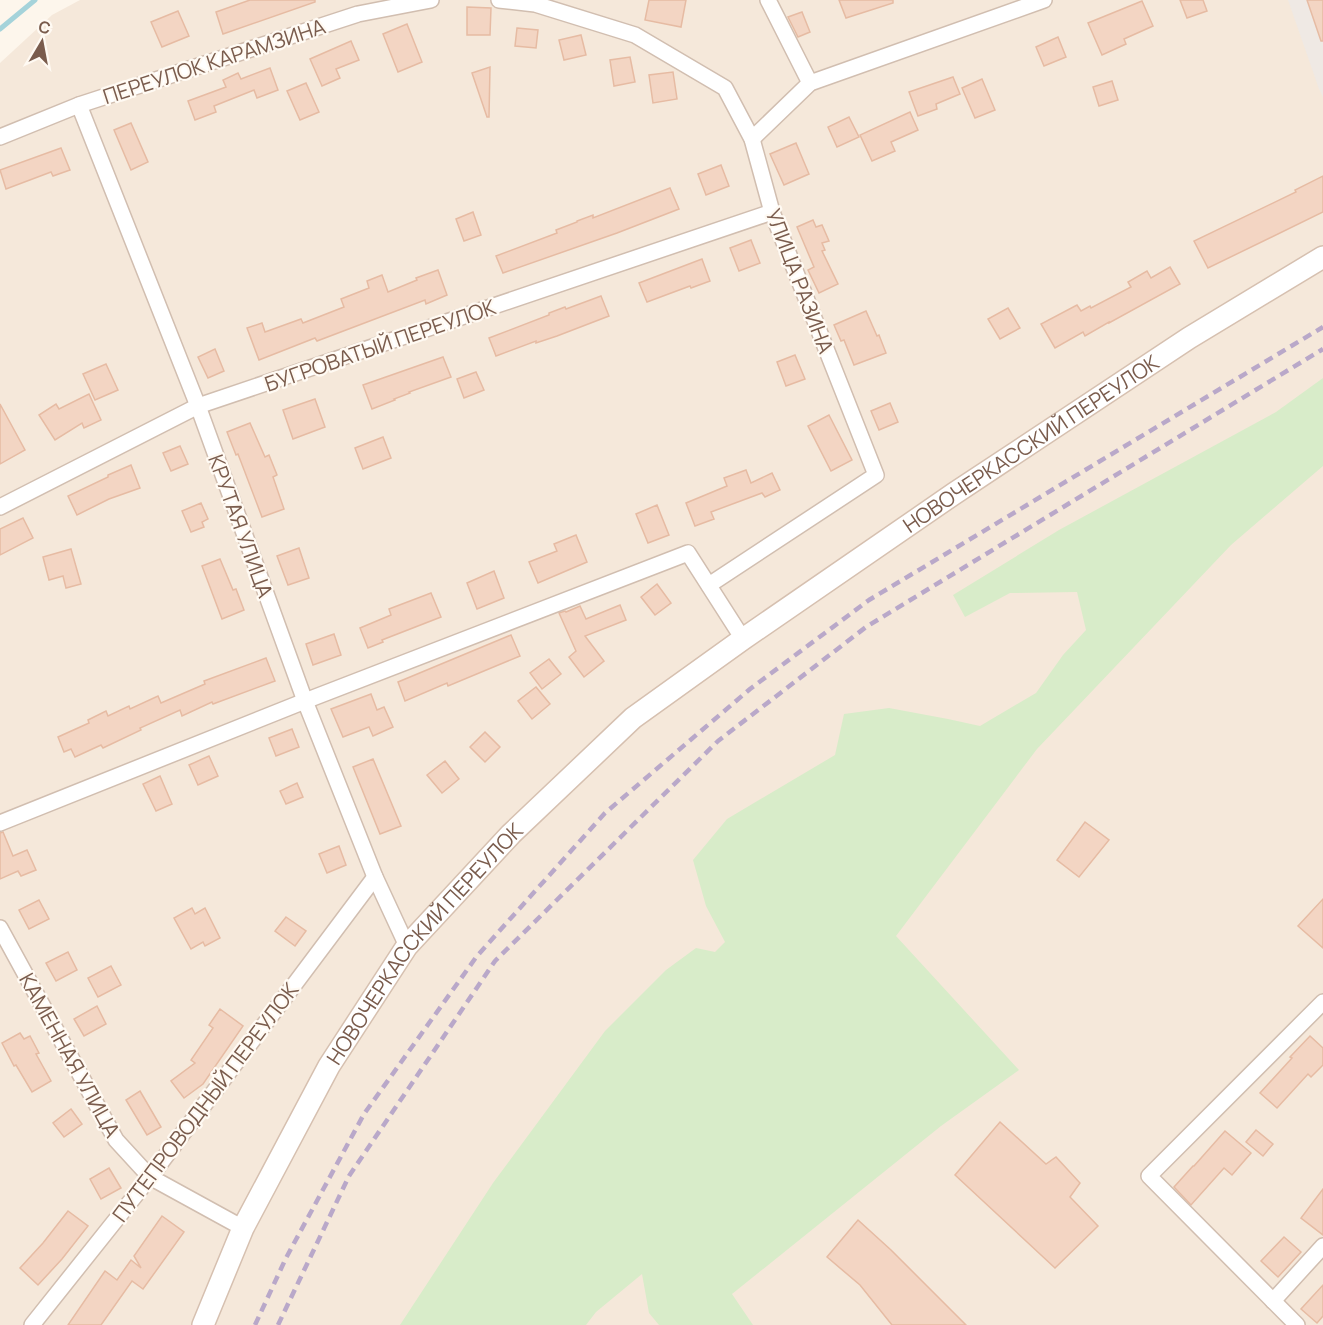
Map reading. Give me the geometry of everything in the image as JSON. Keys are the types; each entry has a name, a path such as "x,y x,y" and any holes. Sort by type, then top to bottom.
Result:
{"main road":[{"name":"НОВОЧЕРКАССКИЙ ПЕРЕУЛОК","path":"203,1325 243,1228 329,1066 406,946 511,834 633,718 743,639 955,493 1189,338 1323,257"}],"street":[{"name":"ПЕРЕУЛОК КАРАМЗИНА","path":"0,137 79,105 358,14 431,0"},
{"name":"УЛИЦА РАЗИНА","path":"499,0 535,4 635,35 725,88 752,139 772,212 876,475 709,585"},
{"path":"768,0 810,83"},
{"path":"752,139 810,83 1044,0"},
{"name":"КРУТАЯ УЛИЦА","path":"79,105 198,406 305,701 375,877 406,946"},
{"name":"БУГРОВАТЫЙ ПЕРЕУЛОК","path":"0,507 198,406 772,212"},
{"path":"0,823 305,701 688,553 743,639"},
{"name":"ПУТЕПРОВОДНЫЙ ПЕРЕУЛОК","path":"32,1325 150,1177 375,877"},
{"name":"КАМЕННАЯ УЛИЦА","path":"0,928 116,1140 150,1177 243,1228"},
{"path":"1297,1325 1149,1176 1323,1002"},
{"path":"1273,1301 1323,1246"}],"shaded area":[{"path":"80,0 1323,0 1323,1325 0,1325 0,63 52,15"},
{"path":"1288,0 1323,0 1323,97 1319,89"}],"green space":[{"path":"1323,378 1323,466 1231,545 1037,749 896,936 1019,1070 941,1126 732,1294 753,1325 659,1325 649,1313 642,1274 596,1312 586,1325 400,1325 493,1183 605,1031 666,970 696,948 715,952 725,942 706,906 693,860 727,819 835,755 844,714 889,708 980,726 1036,693 1063,655 1086,630 1077,592 1010,593 965,617 953,595 1059,530 1276,412"}],"building":[{"path":"250,0 315,0 315,2 223,34 216,12"},
{"path":"649,0 686,0 681,27 645,20"},
{"path":"839,0 893,0 893,3 846,18"},
{"path":"1180,0 1203,0 1207,11 1187,18"},
{"path":"1307,0 1323,0 1323,41 1321,41"},
{"path":"1142,1 1153,26 1124,39 1126,44 1102,55 1088,23"},
{"path":"467,7 491,8 490,35 467,35"},
{"path":"178,11 189,36 162,47 151,22"},
{"path":"802,12 810,32 798,37 788,17"},
{"path":"407,24 422,62 398,72 383,34"},
{"path":"517,28 538,30 536,48 515,46"},
{"path":"581,35 586,55 564,60 559,40"},
{"path":"1058,37 1066,57 1044,66 1036,47"},
{"path":"351,41 359,60 336,69 340,78 322,86 310,59"},
{"path":"630,57 635,82 614,86 610,60"},
{"path":"490,67 489,117 487,117 472,73"},
{"path":"270,68 278,90 257,98 254,90 214,106 216,112 195,120 188,101 226,87 223,80 238,73 241,79"},
{"path":"673,72 677,99 653,103 649,75"},
{"path":"953,77 960,94 936,104 937,109 918,116 909,92"},
{"path":"982,79 995,110 975,118 962,88"},
{"path":"1112,81 1118,100 1099,106 1093,87"},
{"path":"306,83 319,112 300,120 287,91"},
{"path":"910,112 918,130 891,142 895,151 872,161 860,135"},
{"path":"849,117 859,137 837,147 828,127"},
{"path":"131,123 148,162 131,170 114,130"},
{"path":"796,143 809,174 784,185 770,154"},
{"path":"61,148 70,170 53,176 51,172 6,189 0,170"},
{"path":"721,165 729,186 706,195 698,174"},
{"path":"1323,176 1323,212 1208,268 1194,241 1296,192 1295,190"},
{"path":"670,188 679,209 503,273 496,256 557,233 556,230 577,221 593,215 593,218"},
{"path":"473,212 481,235 464,241 456,219"},
{"path":"813,220 816,227 822,225 829,241 822,243 825,250 822,251 838,284 819,293 808,270 814,267 797,227"},
{"path":"751,240 760,263 739,271 730,248"},
{"path":"702,259 710,281 647,302 639,283"},
{"path":"1170,267 1180,284 1085,336 1083,332 1055,348 1041,324 1077,305 1081,311 1090,306 1091,308 1131,287 1128,282 1147,271 1151,278"},
{"path":"438,270 447,295 426,304 425,300 317,341 315,338 259,360 247,328 262,323 265,332 301,319 303,323 344,307 341,299 369,288 367,281 382,275 388,292"},
{"path":"601,296 609,316 496,356 489,338 565,307 566,309"},
{"path":"1008,308 1020,328 1000,339 988,319"},
{"path":"866,311 886,353 854,365 844,340 841,341 834,325"},
{"path":"215,349 224,371 208,378 198,357"},
{"path":"795,355 805,379 786,386 777,362"},
{"path":"443,357 451,377 409,392 372,409 363,385"},
{"path":"106,364 118,390 95,400 83,374"},
{"path":"476,372 484,390 464,398 457,379"},
{"path":"89,394 101,420 84,428 82,423 55,440 39,415 56,404 59,409"},
{"path":"315,399 325,427 293,439 283,410"},
{"path":"890,403 898,422 879,430 871,411"},
{"path":"0,404 25,450 0,464"},
{"path":"829,415 852,460 831,471 808,426"},
{"path":"250,423 265,457 269,455 277,475 273,477 284,509 262,517 227,432"},
{"path":"383,437 391,458 363,469 355,448"},
{"path":"180,446 188,464 171,471 163,453"},
{"path":"131,465 140,488 109,499 77,515 68,496"},
{"path":"746,470 751,483 772,473 780,490 765,497 762,493 711,512 714,519 695,526 686,503 727,486 724,478"},
{"path":"201,503 208,519 202,522 204,527 191,532 182,511"},
{"path":"657,505 669,535 648,543 636,514"},
{"path":"23,518 33,538 0,555 0,529"},
{"path":"576,535 587,562 538,583 529,562 557,551 554,544"},
{"path":"299,548 309,578 288,585 277,556"},
{"path":"71,549 81,584 66,588 63,576 49,580 43,557"},
{"path":"220,559 244,610 222,619 202,566"},
{"path":"494,571 504,598 477,609 467,583"},
{"path":"657,584 671,603 655,615 641,597"},
{"path":"431,593 441,617 382,640 383,642 368,648 360,628 391,615 389,609"},
{"path":"620,605 626,620 585,636 604,661 584,677 569,657 576,651 559,613 580,606 586,619"},
{"path":"334,634 341,655 313,665 306,644"},
{"path":"511,635 520,656 405,701 398,682"},
{"path":"266,658 275,681 213,704 212,702 182,716 180,710 103,748 101,745 75,757 71,749 64,752 58,737 89,723 88,720 106,711 108,716 158,696 161,703 205,684 204,681"},
{"path":"549,659 561,674 542,689 530,673"},
{"path":"536,687 550,704 532,719 518,701"},
{"path":"371,694 377,710 384,707 393,727 373,736 369,727 343,737 331,709"},
{"path":"292,729 299,747 276,756 269,738"},
{"path":"485,732 500,747 485,762 470,747"},
{"path":"209,756 218,776 198,785 189,765"},
{"path":"373,759 401,826 380,834 353,767"},
{"path":"445,761 459,779 442,793 427,775"},
{"path":"160,776 172,804 156,811 143,784"},
{"path":"297,783 303,797 286,804 280,791"},
{"path":"1085,822 1109,840 1079,877 1057,860"},
{"path":"3,832 13,856 27,850 36,870 21,876 18,871 0,879 0,833"},
{"path":"339,846 346,865 327,873 319,854"},
{"path":"1323,899 1323,948 1298,926"},
{"path":"39,900 49,919 29,929 19,910"},
{"path":"192,908 195,914 205,908 220,938 205,946 203,942 191,949 174,918"},
{"path":"286,917 306,931 295,946 275,931"},
{"path":"68,952 77,970 56,981 46,963"},
{"path":"111,966 121,985 98,997 88,978"},
{"path":"97,1006 106,1024 84,1036 74,1019"},
{"path":"220,1009 243,1026 203,1084 184,1098 171,1081 195,1063 191,1060 213,1028 209,1025"},
{"path":"20,1033 24,1039 30,1036 39,1053 36,1054 51,1081 32,1092 2,1043"},
{"path":"1310,1036 1323,1048 1323,1065 1311,1077 1308,1074 1277,1108 1260,1093"},
{"path":"140,1091 161,1127 147,1135 126,1100"},
{"path":"71,1109 82,1124 64,1137 53,1123"},
{"path":"1000,1122 1046,1164 1056,1157 1080,1183 1070,1197 1098,1226 1055,1268 955,1175"},
{"path":"1256,1130 1273,1144 1263,1156 1246,1142"},
{"path":"1225,1131 1251,1153 1232,1175 1224,1168 1191,1205 1174,1187"},
{"path":"109,1168 121,1188 101,1199 90,1179"},
{"path":"1323,1189 1323,1235 1301,1218"},
{"path":"68,1211 88,1226 38,1285 20,1268"},
{"path":"162,1216 184,1232 143,1289 132,1281 101,1325 68,1325 105,1271 117,1280 131,1260 141,1268 134,1256"},
{"path":"858,1220 966,1325 892,1325 860,1285 827,1257"},
{"path":"1284,1237 1301,1252 1278,1277 1261,1261"},
{"path":"1323,1285 1323,1316 1317,1323 1301,1309"}],"waterway":[{"path":"0,29 35,0"}],"railway":[{"path":"255,1325 286,1258 364,1114 477,956 605,813 750,689 869,600 1323,327"},
{"path":"278,1325 349,1176 495,961 718,741 866,627 1323,349"}]}
